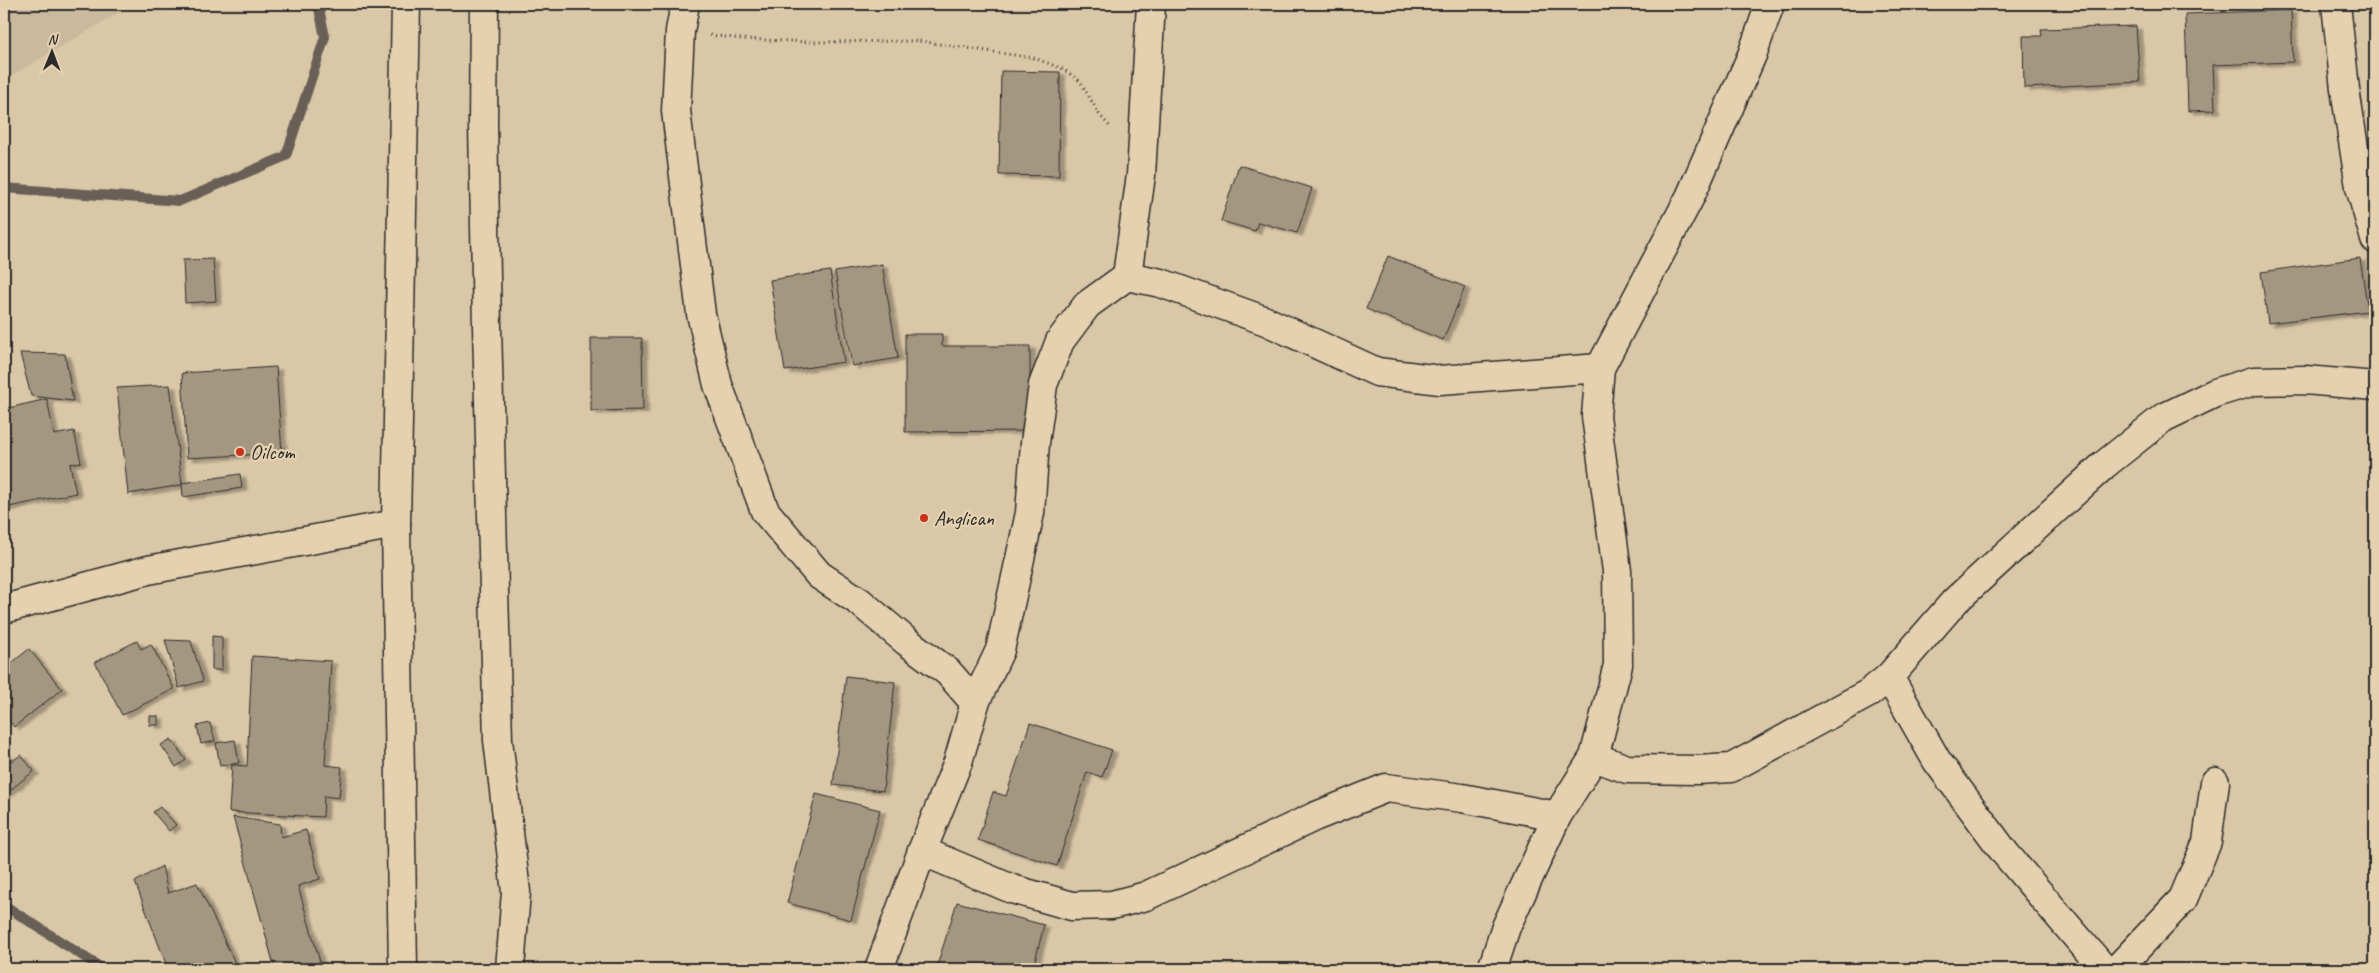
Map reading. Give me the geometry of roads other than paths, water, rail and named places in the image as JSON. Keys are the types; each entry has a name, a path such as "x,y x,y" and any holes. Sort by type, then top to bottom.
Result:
{"street":[{"path":"403,969 396,524 406,4"},
{"path":"484,4 485,221 498,740 516,892 510,969"},
{"path":"686,4 680,31 676,111 701,314 718,385 765,511 819,575 860,602 906,641 948,672 975,703"},
{"path":"879,969 922,851 958,762 975,703 1000,650 1030,513 1035,443 1043,385 1060,341 1088,305 1127,276 1141,175 1151,4"},
{"path":"1492,969 1506,927 1557,816 1594,757 1618,665 1616,572 1596,416 1600,368 1690,197 1752,55 1770,4"},
{"path":"2336,4 2360,187 2375,239"},
{"path":"1127,276 1161,283 1266,321 1377,372 1440,380 1600,368"},
{"path":"1594,757 1627,769 1697,770 1731,768 1869,693 1889,677 1955,601 2104,465 2163,418 2215,393 2254,381 2305,380 2375,386"},
{"path":"4,609 148,570 396,524"},
{"path":"1889,677 1937,761 2005,853 2104,969"},
{"path":"2117,969 2183,899 2207,842 2215,782"},
{"path":"922,851 1012,889 1072,906 1112,905 1146,896 1314,817 1386,788 1462,798 1557,816"}],"waterway":[{"path":"4,188 180,201 286,156 325,37 318,4"},
{"path":"4,905 103,969"}],"place":[{"name":"Oilcom","path":"240,452"},
{"name":"Anglican","path":"924,518"}]}
